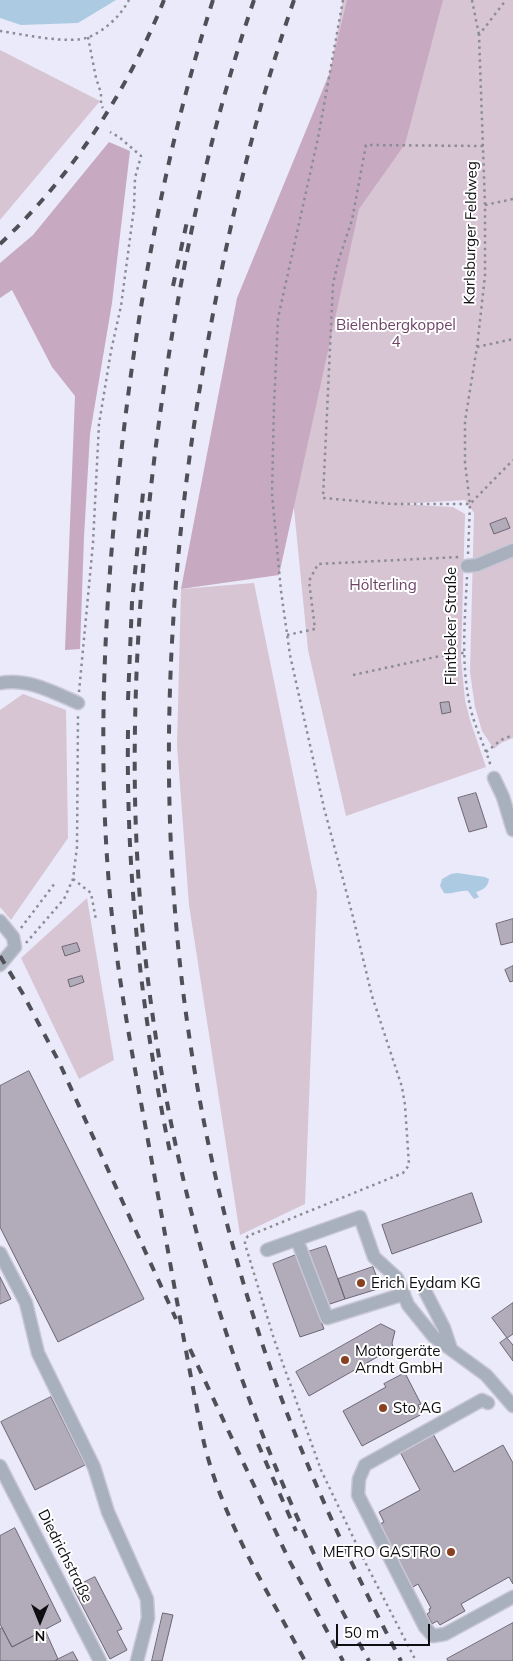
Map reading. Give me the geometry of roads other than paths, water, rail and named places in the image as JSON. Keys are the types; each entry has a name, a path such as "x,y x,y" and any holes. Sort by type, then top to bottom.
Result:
{"street":[{"path":"467,561 477,565 513,550"},
{"path":"0,683 12,681 31,684 78,703"},
{"path":"494,778 503,797 513,830"},
{"path":"0,921 14,942 0,965"},
{"path":"267,1250 360,1217 374,1257 397,1278 408,1305 434,1337 486,1375 513,1406"},
{"path":"297,1240 327,1318 404,1294"},
{"path":"0,1253 26,1303 38,1353 94,1467 108,1512 147,1599 148,1618 137,1661"},
{"path":"425,1291 444,1328 451,1349"},
{"path":"488,1403 482,1400 366,1465 359,1479 358,1495 425,1627 433,1636 445,1634 513,1597"},
{"name":"Diedrichstraße","path":"0,1466 100,1661"}],"water":[{"path":"0,0 116,0 78,23 21,25 0,18"},
{"path":"457,873 485,877 489,879 488,884 485,888 476,892 479,897 474,899 468,891 444,893 440,886 442,879"}],"railway":[{"path":"0,244 51,190 95,131 133,67 164,0"},
{"path":"213,0 179,118 165,178 142,299 125,421 113,532 106,633 103,733 106,834 112,921 128,1027 204,1443 212,1472 234,1528 305,1661"},
{"path":"254,0 220,111 193,224 171,339 155,453 142,582 135,711 135,797 141,910 154,1022 173,1133 200,1243 232,1351 272,1457 317,1561 369,1661"},
{"path":"294,0 250,145 227,244 199,393 182,519 172,644 169,768 174,891 186,1013 207,1135 236,1257 274,1378 302,1451 349,1557 401,1661"},
{"path":"173,286 188,217"},
{"path":"128,700 132,602 143,493"},
{"path":"128,730 130,837 137,942 151,1048 170,1152"},
{"path":"0,956 23,994 59,1062 176,1319"},
{"path":"190,1349 289,1560 343,1661"},
{"path":"258,1444 296,1531"}],"place":[{"name":"Erich Eydam KG","path":"361,1283"},
{"name":"Motorgeräte Arndt GmbH","path":"345,1360"},
{"name":"Sto AG","path":"383,1408"},
{"name":"METRO GASTRO","path":"451,1552"}],"park label":[{"name":"Bielenbergkoppel 4","path":"396,334"},
{"name":"Hölterling","path":"383,585"}]}
